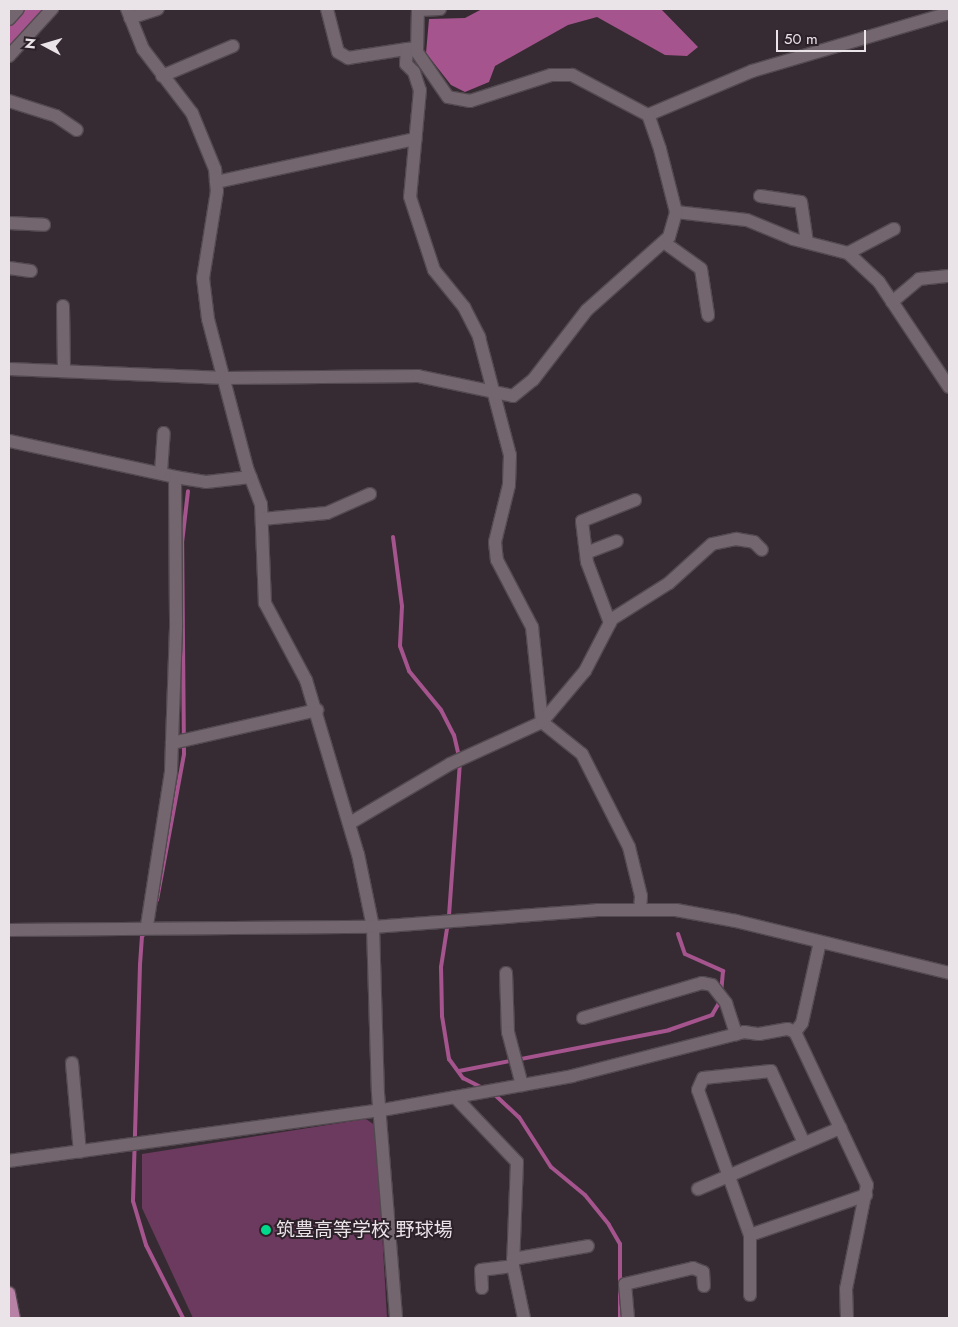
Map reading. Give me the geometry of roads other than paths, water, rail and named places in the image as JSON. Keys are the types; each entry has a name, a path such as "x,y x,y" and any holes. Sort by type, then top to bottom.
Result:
{"main road":[{"path":"9,1292 14,1318"}],"street":[{"path":"9,20 18,9"},
{"path":"9,56 52,9"},
{"path":"158,9 128,13 143,49 192,113 215,169 216,182 204,278 208,319 226,378 251,477 261,504 265,603 306,680 317,710 337,790 350,823 373,927 378,1093 382,1110 396,1318"},
{"path":"327,9 338,52 348,58 412,48"},
{"path":"440,9 419,9 412,48 406,64 414,72 420,90 410,197 413,214 434,270 464,307 479,338 510,470 495,542 497,560 532,627 542,722 582,754 629,847 641,896 640,909"},
{"path":"648,115 752,71 949,13"},
{"path":"162,76 233,46"},
{"path":"9,369 226,378 418,376 457,381 492,394 514,396 533,380 587,310 665,243 676,212 648,115 572,75 551,75 470,101 448,97 412,48"},
{"path":"9,101 56,116 77,130"},
{"path":"216,182 415,139"},
{"path":"760,196 801,202 807,242"},
{"path":"676,212 747,220 807,242 848,253 865,265 949,387"},
{"path":"9,223 44,225"},
{"path":"848,253 894,229"},
{"path":"665,243 701,269 708,315"},
{"path":"9,268 31,270"},
{"path":"892,302 919,280 949,276"},
{"path":"63,306 64,371"},
{"path":"161,472 164,434"},
{"path":"9,441 206,482 251,477"},
{"path":"147,926 172,772 175,477"},
{"path":"262,519 326,513 370,494"},
{"path":"610,623 586,553 582,520 635,500"},
{"path":"350,823 450,764 542,722 585,671 610,623 669,583 712,544 736,539 754,542 762,550"},
{"path":"586,553 617,541"},
{"path":"172,743 317,710"},
{"path":"9,930 147,926 373,927 640,909 736,921 949,973"},
{"path":"795,1032 802,1023 820,942"},
{"path":"506,973 508,1032 522,1085"},
{"path":"583,1018 702,983 712,985 726,1003 736,1034"},
{"path":"9,1161 382,1110 522,1085 736,1034 795,1032"},
{"path":"795,1032 867,1185 846,1289 846,1318"},
{"path":"72,1063 80,1152"},
{"path":"750,1295 750,1235 731,1174 698,1090 703,1078 771,1071 804,1143"},
{"path":"455,1097 517,1162 513,1262 524,1318"},
{"path":"698,1189 840,1128"},
{"path":"750,1235 866,1195"},
{"path":"482,1288 482,1270 588,1246"},
{"path":"628,1318 625,1284 693,1268 703,1272 704,1286"}],"waterway":[{"path":"9,40 38,9"},
{"path":"157,900 184,754 182,543 188,491"},
{"path":"393,537 402,606 400,646 409,671 441,710 454,735 460,762 449,916 441,967 442,1016 449,1059 463,1078 483,1088"},
{"path":"146,933 142,936 140,965 133,1201 146,1245 183,1318"},
{"path":"678,934 685,954 723,971 721,992"},
{"path":"459,1071 669,1030 712,1015 720,1001"},
{"path":"494,1094 519,1117 551,1167 585,1195 609,1225 620,1244 620,1318"}],"place":[{"name":"筑豊高等学校 野球場","path":"266,1230"}]}
